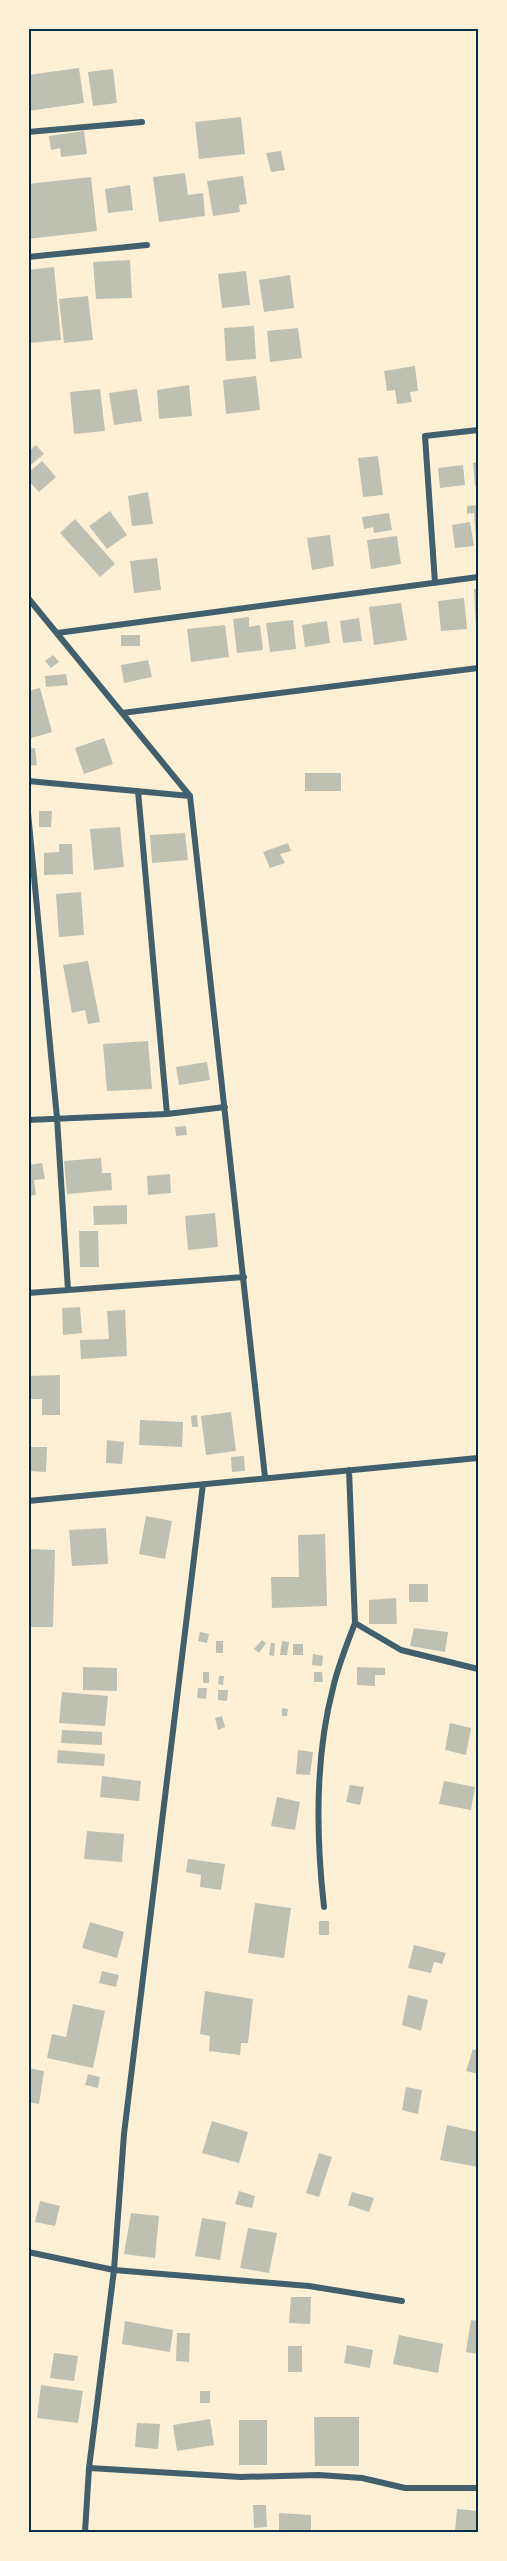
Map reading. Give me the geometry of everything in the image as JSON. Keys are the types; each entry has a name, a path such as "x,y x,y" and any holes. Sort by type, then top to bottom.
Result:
{"street":[{"path":"28,132 142,122"},
{"path":"28,257 147,244"},
{"path":"435,583 425,436 478,430"},
{"path":"57,633 478,577"},
{"path":"28,598 190,796 265,1477"},
{"path":"122,713 478,668"},
{"path":"28,781 190,796"},
{"path":"138,791 167,1114"},
{"path":"28,813 57,1118 68,1290"},
{"path":"28,1120 167,1114 225,1107"},
{"path":"28,1293 244,1277"},
{"path":"28,1501 478,1458"},
{"path":"324,1907 318,1858 322,1759 333,1688 355,1623 349,1470"},
{"path":"85,2532 89,2468 114,2270 124,2134 203,1484"},
{"path":"355,1623 400,1650 478,1669"},
{"path":"28,2252 114,2270 309,2286 402,2301"},
{"path":"89,2468 241,2477 319,2475 362,2478 405,2488 478,2488"}],"building":[{"path":"79,68 84,103 28,111 28,75"},
{"path":"113,69 117,103 93,106 88,72"},
{"path":"241,117 245,154 199,159 195,122"},
{"path":"84,131 87,154 61,157 60,148 51,150 49,136"},
{"path":"281,151 285,170 271,172 266,153"},
{"path":"185,173 188,195 203,193 205,216 159,222 153,177"},
{"path":"243,176 247,204 239,205 240,212 213,216 207,181"},
{"path":"91,177 97,231 28,239 28,184"},
{"path":"130,185 133,210 108,213 105,189"},
{"path":"130,260 132,298 96,299 93,262"},
{"path":"54,267 61,340 28,343 28,270"},
{"path":"246,271 250,305 222,308 218,274"},
{"path":"290,275 294,308 264,312 259,280"},
{"path":"88,296 93,340 64,343 59,299"},
{"path":"254,326 256,359 226,361 224,328"},
{"path":"298,328 302,358 270,362 267,331"},
{"path":"415,366 418,391 410,392 412,402 397,404 395,390 387,391 384,371"},
{"path":"256,376 260,410 226,414 223,380"},
{"path":"189,385 192,416 159,419 157,390"},
{"path":"100,389 105,431 74,434 70,392"},
{"path":"137,389 142,421 114,425 109,393"},
{"path":"36,445 44,454 28,467 28,452"},
{"path":"378,456 383,495 363,497 358,458"},
{"path":"42,461 56,477 39,492 28,480 28,473"},
{"path":"478,462 478,486 475,486 473,463"},
{"path":"463,465 465,485 440,488 438,468"},
{"path":"148,492 153,524 132,526 128,496"},
{"path":"478,505 478,540 476,540 474,513 467,514 467,506"},
{"path":"110,511 127,535 107,549 89,526"},
{"path":"389,513 392,530 374,533 373,527 364,529 362,517"},
{"path":"75,519 115,564 100,577 60,533"},
{"path":"470,522 474,546 455,548 452,525"},
{"path":"330,535 334,566 312,570 307,538"},
{"path":"397,536 401,564 371,569 367,540"},
{"path":"157,558 161,590 134,593 130,561"},
{"path":"478,588 478,628 476,628 474,589"},
{"path":"464,598 467,629 441,631 438,601"},
{"path":"401,603 407,640 374,645 369,607"},
{"path":"249,617 249,627 260,625 263,650 237,653 233,619"},
{"path":"359,618 362,641 343,643 340,621"},
{"path":"293,620 296,649 270,652 266,623"},
{"path":"327,621 330,643 305,647 302,625"},
{"path":"225,625 229,657 191,662 187,629"},
{"path":"121,635 140,635 140,646 121,646"},
{"path":"53,655 59,662 51,668 45,661"},
{"path":"148,660 152,677 124,683 121,665"},
{"path":"66,674 68,685 46,687 45,676"},
{"path":"40,688 52,732 28,739 28,691"},
{"path":"104,738 113,764 84,774 75,748"},
{"path":"35,748 37,765 28,766 28,749"},
{"path":"305,773 341,773 341,791 305,791"},
{"path":"39,811 52,811 51,827 39,827"},
{"path":"120,827 124,867 94,870 90,829"},
{"path":"185,833 188,860 152,863 150,835"},
{"path":"288,843 291,851 280,854 285,863 270,868 263,852"},
{"path":"59,844 72,844 73,874 44,875 44,853 59,852"},
{"path":"81,892 84,935 59,937 56,894"},
{"path":"88,961 100,1022 88,1024 85,1010 72,1013 63,965"},
{"path":"148,1041 152,1089 107,1091 103,1044"},
{"path":"207,1062 210,1080 179,1085 176,1067"},
{"path":"186,1126 187,1135 176,1136 175,1127"},
{"path":"101,1158 102,1173 111,1173 112,1190 67,1194 64,1161"},
{"path":"42,1163 45,1179 34,1180 36,1195 28,1196 28,1165"},
{"path":"170,1174 171,1193 148,1195 147,1176"},
{"path":"127,1205 127,1224 94,1225 93,1206"},
{"path":"215,1213 218,1247 188,1250 185,1216"},
{"path":"79,1231 98,1231 99,1267 80,1267"},
{"path":"80,1307 82,1333 63,1335 62,1308"},
{"path":"125,1310 127,1356 81,1359 80,1340 109,1339 107,1311"},
{"path":"60,1375 60,1415 42,1415 42,1399 28,1399 28,1376"},
{"path":"231,1412 236,1451 206,1455 201,1416"},
{"path":"197,1415 198,1427 192,1427 191,1416"},
{"path":"140,1420 183,1422 182,1447 139,1445"},
{"path":"107,1440 124,1442 122,1464 106,1463"},
{"path":"29,1447 47,1447 46,1472 29,1471"},
{"path":"244,1456 245,1471 232,1472 231,1457"},
{"path":"146,1516 172,1521 165,1559 139,1554"},
{"path":"106,1528 108,1564 72,1566 69,1530"},
{"path":"325,1534 327,1606 272,1608 271,1577 299,1577 298,1535"},
{"path":"30,1549 55,1550 53,1627 28,1627"},
{"path":"409,1584 428,1584 428,1602 409,1602"},
{"path":"396,1598 397,1624 369,1624 369,1600"},
{"path":"414,1628 448,1632 445,1652 410,1646"},
{"path":"200,1632 209,1634 207,1643 198,1641"},
{"path":"262,1640 266,1643 259,1653 254,1649"},
{"path":"216,1641 223,1641 223,1653 216,1653"},
{"path":"282,1641 289,1642 287,1655 280,1655"},
{"path":"271,1643 275,1643 274,1656 269,1655"},
{"path":"293,1644 303,1644 303,1655 293,1655"},
{"path":"313,1654 323,1656 322,1666 312,1665"},
{"path":"83,1667 117,1668 117,1691 83,1690"},
{"path":"357,1667 385,1668 385,1675 375,1675 375,1686 357,1685"},
{"path":"203,1672 209,1672 209,1683 203,1683"},
{"path":"314,1672 322,1672 323,1682 314,1682"},
{"path":"219,1676 224,1676 223,1685 218,1684"},
{"path":"198,1688 207,1688 206,1699 197,1698"},
{"path":"218,1690 228,1690 227,1701 218,1700"},
{"path":"62,1692 108,1696 105,1726 59,1723"},
{"path":"282,1708 288,1709 287,1716 282,1716"},
{"path":"222,1716 225,1727 218,1730 215,1718"},
{"path":"450,1723 471,1728 466,1755 445,1750"},
{"path":"62,1730 102,1732 102,1745 61,1743"},
{"path":"58,1750 105,1754 104,1766 57,1763"},
{"path":"298,1750 313,1752 310,1775 296,1774"},
{"path":"102,1776 141,1781 139,1801 100,1797"},
{"path":"444,1781 475,1787 471,1810 439,1804"},
{"path":"350,1785 364,1787 360,1805 346,1802"},
{"path":"277,1797 300,1802 295,1830 271,1826"},
{"path":"87,1831 124,1834 122,1862 84,1859"},
{"path":"188,1859 225,1864 221,1890 200,1887 201,1875 186,1872"},
{"path":"255,1903 291,1908 284,1958 248,1953"},
{"path":"319,1921 329,1921 329,1935 319,1935"},
{"path":"90,1922 124,1932 117,1958 82,1948"},
{"path":"414,1945 446,1953 442,1964 434,1962 431,1973 408,1968"},
{"path":"102,1971 119,1975 116,1987 99,1983"},
{"path":"205,1991 253,1999 248,2043 241,2043 240,2055 209,2051 210,2036 200,2034"},
{"path":"408,1995 428,2000 421,2031 402,2025"},
{"path":"73,2004 105,2011 93,2068 47,2058 52,2034 66,2037"},
{"path":"473,2049 478,2051 478,2074 466,2071"},
{"path":"28,2068 44,2071 39,2104 28,2102"},
{"path":"88,2074 100,2077 98,2088 85,2085"},
{"path":"406,2087 422,2090 418,2114 402,2110"},
{"path":"212,2121 248,2132 239,2163 202,2153"},
{"path":"447,2125 478,2132 478,2167 440,2160"},
{"path":"319,2153 332,2157 319,2197 306,2193"},
{"path":"239,2191 255,2196 252,2208 235,2204"},
{"path":"352,2192 374,2198 369,2212 348,2205"},
{"path":"40,2201 60,2206 55,2226 35,2222"},
{"path":"131,2213 159,2216 155,2258 124,2254"},
{"path":"202,2218 226,2222 220,2260 195,2256"},
{"path":"248,2228 277,2233 269,2273 240,2268"},
{"path":"291,2297 311,2297 310,2324 289,2323"},
{"path":"471,2320 478,2321 478,2354 466,2352"},
{"path":"125,2321 173,2330 170,2352 122,2344"},
{"path":"177,2333 190,2333 189,2362 176,2361"},
{"path":"399,2335 443,2344 438,2373 393,2364"},
{"path":"347,2345 373,2350 370,2368 344,2363"},
{"path":"288,2346 302,2346 302,2372 288,2372"},
{"path":"54,2353 78,2356 74,2381 50,2378"},
{"path":"41,2385 83,2391 78,2423 37,2418"},
{"path":"200,2391 210,2391 210,2403 200,2403"},
{"path":"314,2417 359,2417 359,2466 315,2466"},
{"path":"210,2419 214,2445 177,2451 173,2425"},
{"path":"239,2420 267,2420 267,2465 239,2465"},
{"path":"137,2423 160,2424 158,2449 135,2447"},
{"path":"253,2505 266,2505 267,2527 254,2528"},
{"path":"457,2509 478,2511 478,2532 455,2532"},
{"path":"279,2513 311,2515 311,2532 279,2532"}]}
